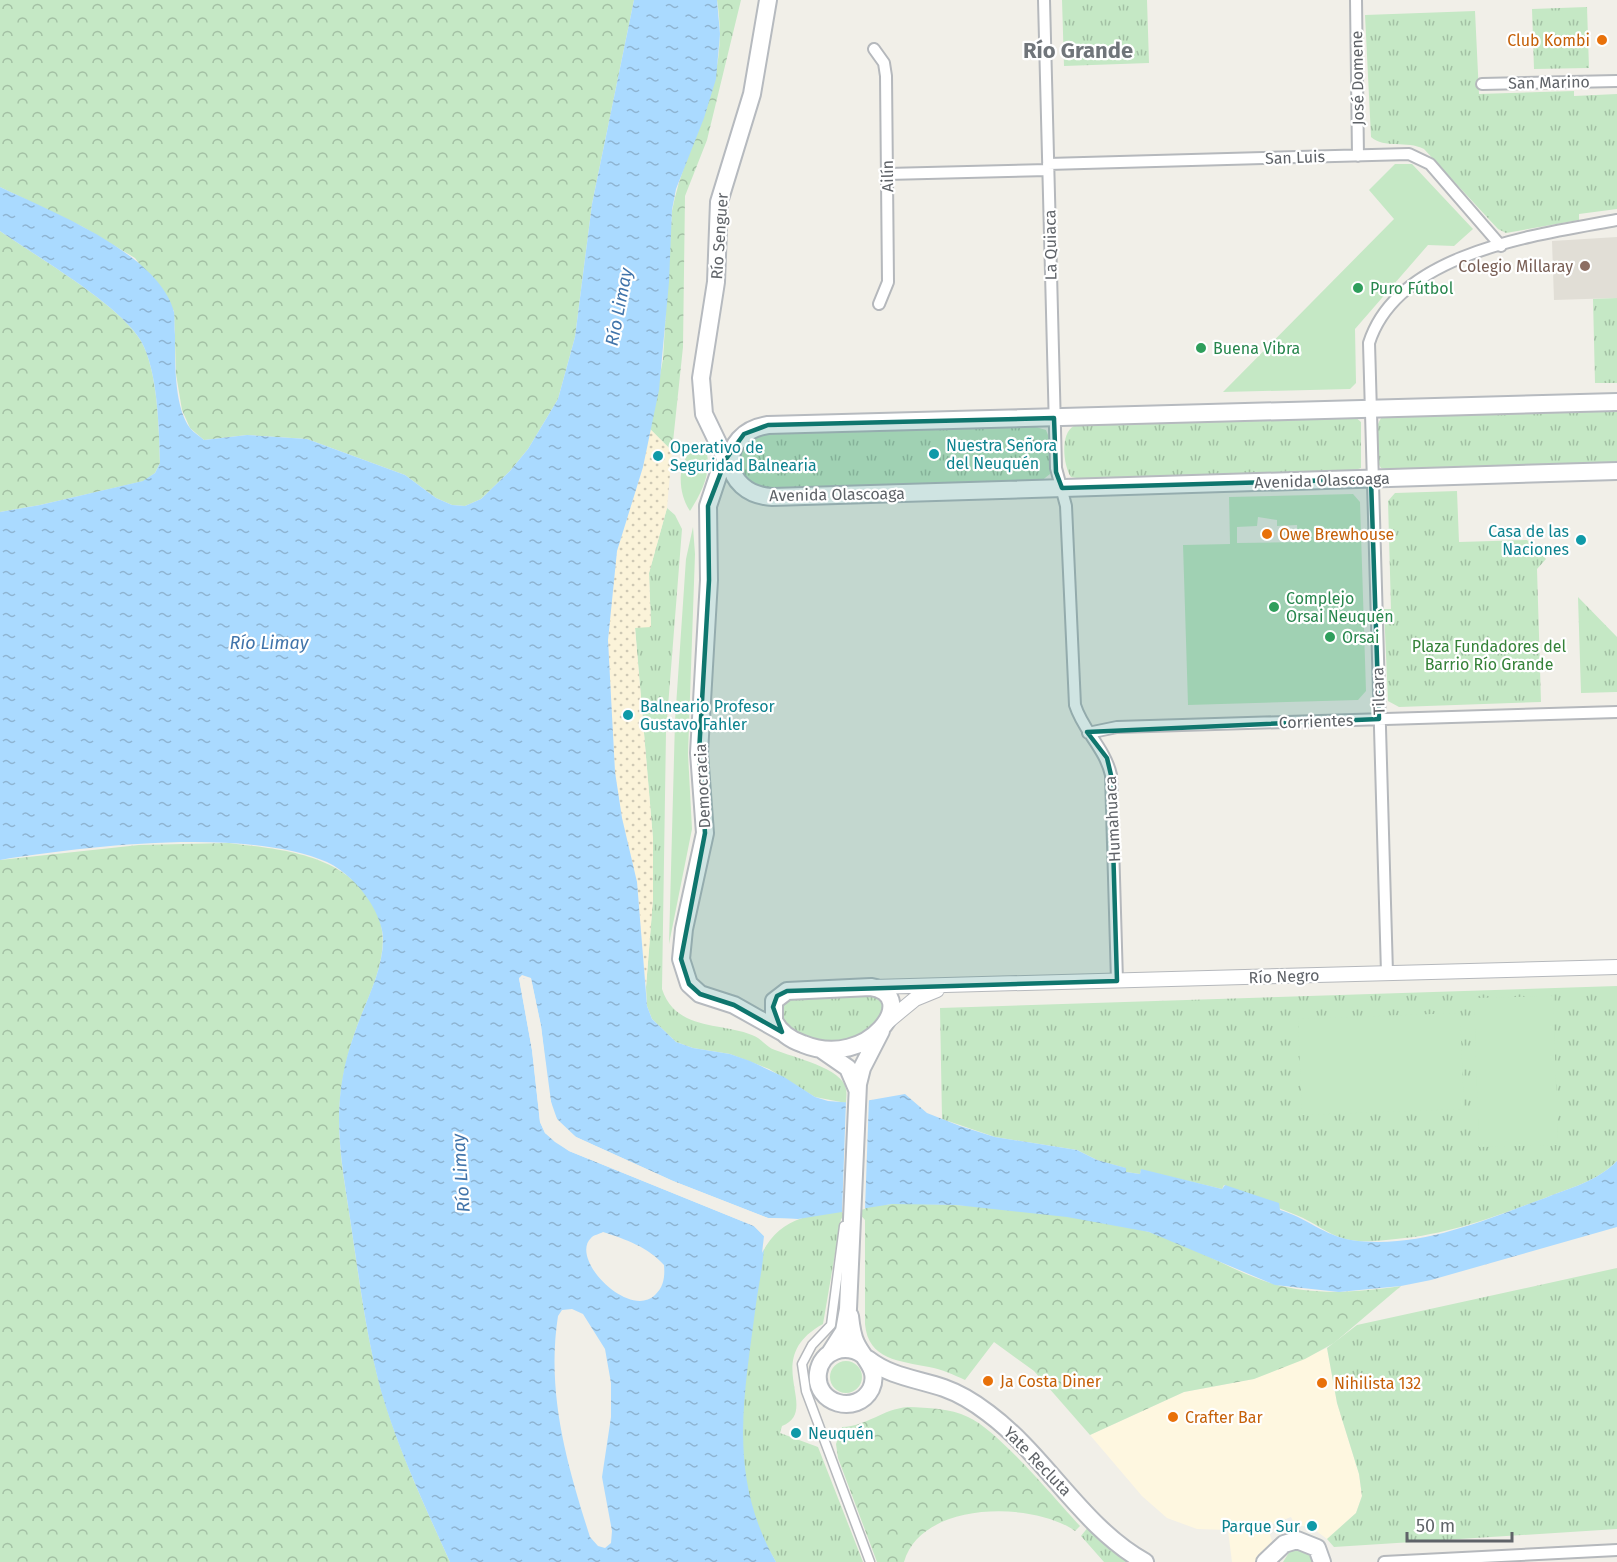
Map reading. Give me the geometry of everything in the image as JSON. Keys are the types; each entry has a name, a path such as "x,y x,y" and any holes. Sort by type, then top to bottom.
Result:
{"main road":[{"name":"Río Senguer","path":"730,459 704,414 700,392 701,372 716,282 719,202 754,84 768,0"},
{"path":"730,459 744,434 768,426 1617,402"},
{"name":"Avenida Olascoaga","path":"730,459 747,492 772,497 1617,471"},
{"name":"Democracia","path":"730,459 712,489 707,516 710,580 699,753 705,833 684,929 681,959 689,984 700,994 735,1005 782,1032"},
{"path":"871,987 884,991 888,995 891,1010 883,1027"},
{"name":"Río Negro","path":"871,987 782,992 772,1007 774,1021 782,1032 800,1043 818,1049 852,1047 864,1043 883,1027"},
{"name":"Yate Recluta","path":"866,1396 873,1380 866,1357 854,1336 848,1309 849,1219 858,1090 862,1068 883,1027"},
{"path":"818,1049 848,1068 858,1090"},
{"name":"Yate Recluta","path":"848,1309 840,1339 823,1359 817,1375 822,1391 835,1402 843,1405 851,1404 883,1386 917,1382"},
{"name":"Yate Recluta","path":"830,1353 844,1348 866,1357 888,1372 958,1394 996,1419 1030,1451 1107,1534 1145,1562"},
{"path":"1265,1562 1290,1541 1305,1540 1317,1548 1322,1562"}],"street":[{"name":"La Quiaca","path":"1044,0 1054,418 1056,471 1062,488"},
{"name":"José Domene","path":"1356,0 1358,156"},
{"name":"Ailín","path":"874,49 882,58 885,69 888,282 879,304"},
{"name":"San Marino","path":"1482,84 1617,81"},
{"name":"San Luis","path":"887,174 1409,154 1424,159 1502,246"},
{"name":"Tilcara","path":"1387,973 1369,409 1369,343 1379,318 1391,304 1431,271 1502,246 1617,220"},
{"name":"Humahuaca","path":"1062,488 1066,506 1073,695 1078,716 1107,758 1111,775 1117,981"},
{"name":"Corrientes","path":"1088,733 1117,727 1617,712"},
{"name":"Río Negro","path":"871,987 1617,967"},
{"name":"Río Negro","path":"883,1027 915,999 951,986"},
{"path":"849,1219 832,1320 829,1329 808,1351 801,1371 806,1391 870,1562"},
{"path":"1384,1562 1617,1550"}],"highlighted area":[{"path":"1054,418 1056,472 1062,488 1371,479 1379,719 1087,732 1107,758 1111,775 1117,981 787,991 777,996 773,1007 782,1032 734,1005 700,994 689,984 681,959 705,833 699,753 709,580 708,506 726,459 744,434 768,425"}],"shaded area":[{"name":"Colegio Millaray","path":"1617,237 1617,298 1554,300 1552,241"},
{"path":"1327,1348 1337,1403 1359,1474 1362,1496 1356,1513 1327,1539 1311,1527 1295,1525 1291,1517 1267,1526 1272,1541 1257,1562 1232,1562 1228,1530 1197,1529 1167,1518 1142,1496 1090,1435 1184,1392 1254,1379"}],"green space":[{"path":"0,0 634,0 592,204 575,337 558,399 528,449 510,471 481,499 465,506 452,505 436,498 405,475 307,439 247,435 204,440 190,428 182,410 176,374 174,311 135,258 83,227 0,187"},
{"path":"717,0 741,0 707,140 685,196 683,347 672,451 650,429 663,359 672,211 679,183 713,84 720,31"},
{"path":"1062,0 1147,0 1149,63 1064,66"},
{"path":"1587,7 1589,68 1534,69 1532,9"},
{"path":"1475,11 1479,94 1574,91 1574,96 1617,94 1617,209 1579,214 1579,220 1506,233 1498,229 1424,149 1410,145 1382,143 1371,137 1365,15"},
{"name":"Puro Fútbol","path":"1395,164 1412,164 1473,229 1454,246 1428,245 1355,329 1356,383 1350,389 1223,392 1394,219 1369,190"},
{"path":"0,231 96,297 115,312 141,341 147,353 154,384 160,463 155,473 144,481 0,512"},
{"path":"1617,298 1617,383 1595,383 1593,299"},
{"path":"1617,409 1617,464 1392,470 1381,468 1378,463 1375,441 1377,426 1383,416"},
{"path":"1354,416 1361,422 1361,468 1352,471 1082,479 1071,477 1066,465 1064,450 1066,435 1074,426"},
{"path":"1036,427 1046,430 1050,440 1050,474 1040,482 770,492 749,483 740,464 742,450 746,445 770,431"},
{"path":"703,443 708,469 703,487 690,511 682,493 681,473 688,455"},
{"name":"Plaza Fundadores del Barrio Río Grande","path":"1457,491 1459,542 1527,540 1546,559 1537,569 1541,702 1399,707 1388,701 1384,609 1391,609 1388,501 1395,493"},
{"name":"Complejo Orsai Neuquén","path":"1353,494 1360,502 1366,691 1358,700 1188,705 1183,545 1230,544 1229,497","holes":["1258,517 1277,520 1277,526 1297,525 1298,542 1237,543 1237,527 1257,526"]},
{"path":"667,508 675,515 682,529 666,732 662,989 669,1003 688,1019 752,1035 772,1049 827,1069 843,1082 846,1089 846,1103 815,1097 769,1069 730,1054 693,1048 676,1042 652,1019 647,1006 646,987 653,899 653,839 635,627 651,626 649,573"},
{"path":"693,527 695,554 688,754 692,829 669,944 675,721 686,559"},
{"path":"1578,597 1617,637 1617,692 1581,693"},
{"path":"229,843 293,853 314,858 333,867 350,878 365,893 377,913 382,928 383,944 377,975 351,1045 341,1088 339,1134 342,1162 374,1363 408,1466 450,1562 0,1562 0,860 139,845"},
{"path":"1617,986 1617,1161 1601,1174 1574,1187 1490,1218 1416,1237 1377,1241 1345,1239 1303,1218 1224,1185 1222,1189 1141,1170 1140,1174 1126,1172 1125,1168 1097,1160 1077,1150 995,1137 942,1119 940,1008"},
{"path":"869,993 881,1000 880,1019 868,1032 850,1039 828,1041 807,1038 790,1030 780,1017 782,1000"},
{"path":"1553,996 1558,1145 1479,1147 1474,998"},
{"path":"1460,1013 1464,1109 1302,1115 1298,1019"},
{"path":"892,1204 955,1205 1022,1210 1120,1225 1165,1237 1258,1279 1290,1288 1338,1292 1401,1286 1334,1343 1305,1359 1254,1379 1184,1392 1090,1435 1034,1371 994,1342 965,1380 939,1369 887,1357 872,1345 867,1336 865,1324 865,1220 854,1208"},
{"path":"854,1208 841,1219 823,1324 805,1338 795,1352 792,1367 796,1408 793,1418 782,1426 780,1433 818,1447 863,1562 776,1562 752,1512 744,1473 742,1442 745,1378 762,1253 779,1230 790,1223 813,1215"},
{"path":"1617,1268 1617,1529 1334,1547 1327,1539 1356,1513 1362,1496 1359,1474 1337,1403 1327,1348 1357,1325"},
{"path":"846,1361 857,1366 862,1377 857,1388 846,1393 835,1388 830,1377 835,1366"},
{"path":"908,1407 954,1412 981,1425 1026,1466 1080,1526 1075,1531 1056,1521 1033,1515 980,1512 955,1517 932,1527 915,1542 904,1562 877,1562 838,1458 836,1444 842,1427 860,1424 890,1411"},
{"path":"1089,1526 1130,1562 1104,1562 1081,1536"},
{"path":"1300,1549 1310,1554 1313,1562 1283,1562 1290,1551"}],"sand":[{"name":"Balneario Profesor Gustavo Fahler","path":"650,429 672,451 667,508 649,573 651,627 635,628 653,839 653,899 646,987 637,882 622,818 615,772 608,640 617,551 643,467"}],"water":[{"name":"Río Limay","path":"634,0 717,0 720,34 716,79 704,118 676,189 672,210 669,282 659,390 643,467 617,551 608,640 615,772 622,818 637,882 647,1006 652,1019 676,1042 693,1048 730,1054 750,1061 784,1077 815,1097 828,1101 854,1103 905,1094 927,1113 960,1126 995,1137 1077,1150 1097,1160 1126,1168 1126,1172 1140,1174 1141,1169 1222,1189 1225,1185 1279,1203 1280,1210 1332,1235 1351,1240 1401,1241 1474,1224 1583,1183 1601,1174 1617,1161 1617,1227 1431,1280 1401,1286 1339,1292 1275,1285 1149,1232 1067,1217 956,1205 892,1204 798,1219 768,1218 673,1181 576,1137 557,1119 552,1109 541,1026 531,979 519,978 532,1050 540,1122 545,1133 569,1151 754,1226 764,1236 763,1261 747,1371 743,1436 745,1467 751,1498 761,1530 776,1562 450,1562 393,1427 374,1364 342,1162 339,1119 343,1077 350,1045 373,987 382,949 381,927 370,902 351,879 327,862 293,851 254,845 210,842 120,845 0,860 0,512 143,481 155,473 160,463 154,384 147,353 141,341 115,312 96,297 0,231 0,187 100,236 148,271 164,291 174,312 178,396 190,428 204,440 247,435 307,439 405,475 436,498 452,505 465,506 481,499 510,471 528,449 558,399 575,337 592,204","holes":["603,1232 643,1248 664,1265 663,1281 655,1295 644,1301 631,1300 605,1284 595,1272 588,1259 586,1248 592,1237","572,1309 583,1314 605,1349 611,1383 611,1417 602,1477 612,1531 611,1543 605,1548 598,1546 590,1537 567,1456 557,1401 555,1345 558,1316 562,1310"]}],"pier":[{"path":"522,975 531,978 541,1026 549,1096 557,1119 565,1129 576,1137 673,1181 768,1218 798,1219 784,1223 767,1220 672,1184 575,1140 563,1131 549,1110 538,1026 528,980 523,978 535,1050 539,1100 547,1131 570,1148 755,1223 767,1235 767,1243 762,1253 764,1236 754,1226 569,1151 555,1142 545,1133 540,1122 532,1050 519,978"},
{"path":"869,1098 865,1209 842,1213 846,1100"}],"place":[{"name":"Club Kombi","path":"1602,40"},
{"name":"Colegio Millaray","path":"1585,266"},
{"name":"Puro Fútbol","path":"1358,288"},
{"name":"Buena Vibra","path":"1201,348"},
{"name":"Nuestra Señora del Neuquén","path":"934,454"},
{"name":"Operativo de Seguridad Balnearia","path":"658,456"},
{"name":"Owe Brewhouse","path":"1267,534"},
{"name":"Casa de las Naciones","path":"1581,540"},
{"name":"Complejo Orsai Neuquén","path":"1274,607"},
{"name":"Orsai","path":"1330,637"},
{"name":"Balneario Profesor Gustavo Fahler","path":"628,715"},
{"name":"Ja Costa Diner","path":"988,1381"},
{"name":"Nihilista 132","path":"1322,1383"},
{"name":"Crafter Bar","path":"1173,1417"},
{"name":"Neuquén","path":"796,1433"},
{"name":"Parque Sur","path":"1312,1526"}],"district":[{"name":"Río Grande","path":"1078,50"}]}
